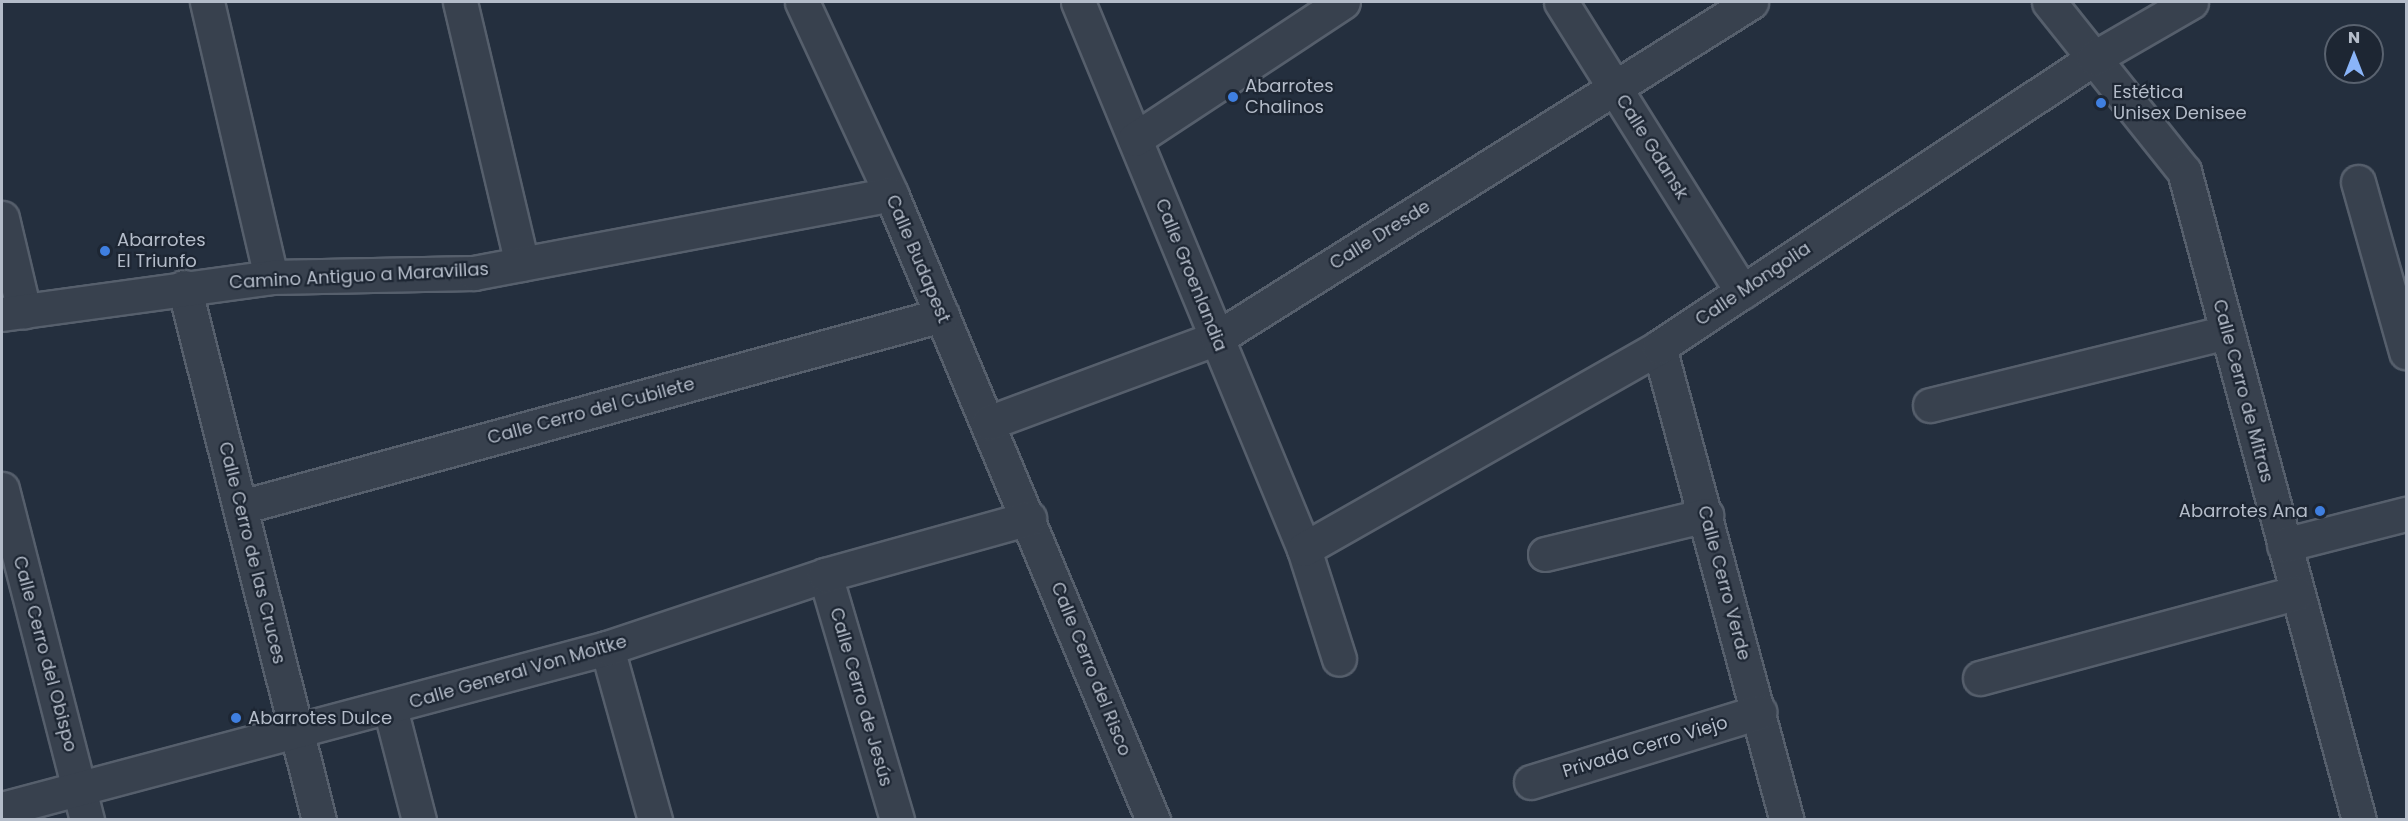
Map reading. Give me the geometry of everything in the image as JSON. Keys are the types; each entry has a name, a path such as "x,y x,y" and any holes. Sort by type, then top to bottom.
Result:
{"street":[{"path":"207,2 271,276"},
{"path":"460,2 522,264"},
{"name":"Calle Budapest","path":"802,2 891,194 1029,518"},
{"name":"Calle Groenlandia","path":"1078,2 1304,549 1339,659"},
{"path":"1135,140 1343,2"},
{"name":"Calle Gdansk","path":"1561,2 1742,292"},
{"name":"Calle Dresde","path":"988,423 1217,338 1751,2"},
{"name":"Calle Cerro de Mitras","path":"2049,2 2184,171 2296,593 2359,819"},
{"name":"Calle Mongolia","path":"1304,549 1659,347 2094,58 2191,2"},
{"path":"2358,182 2406,352"},
{"name":"Camino Antiguo a Maravillas","path":"13,313 271,276 474,273 891,194"},
{"path":"2,218 13,313"},
{"name":"Calle Cerro de las Cruces","path":"184,287 320,819"},
{"name":"Calle Cerro del Cubilete","path":"241,507 942,315"},
{"path":"1930,405 2227,332"},
{"name":"Calle Cerro Verde","path":"1659,347 1787,819"},
{"name":"Calle Cerro del Obispo","path":"2,489 87,819"},
{"path":"2284,545 2406,514"},
{"path":"1545,554 1706,515"},
{"name":"Calle General Von Moltke","path":"2,809 296,729 390,708 607,648 825,575 1029,518"},
{"name":"Calle Cerro del Risco","path":"1029,518 1153,819"},
{"name":"Calle Cerro de Jesús","path":"825,575 897,819"},
{"path":"1980,678 2296,593"},
{"path":"607,648 655,819"},
{"path":"390,708 419,819"},
{"name":"Privada Cerro Viejo","path":"1531,782 1759,712"}],"place":[{"name":"Abarrotes Chalinos","path":"1233,97"},
{"name":"Estética Unisex Denisee","path":"2101,103"},
{"name":"Abarrotes El Triunfo","path":"105,251"},
{"name":"Abarrotes Ana","path":"2320,511"},
{"name":"Abarrotes Dulce","path":"236,718"}]}
